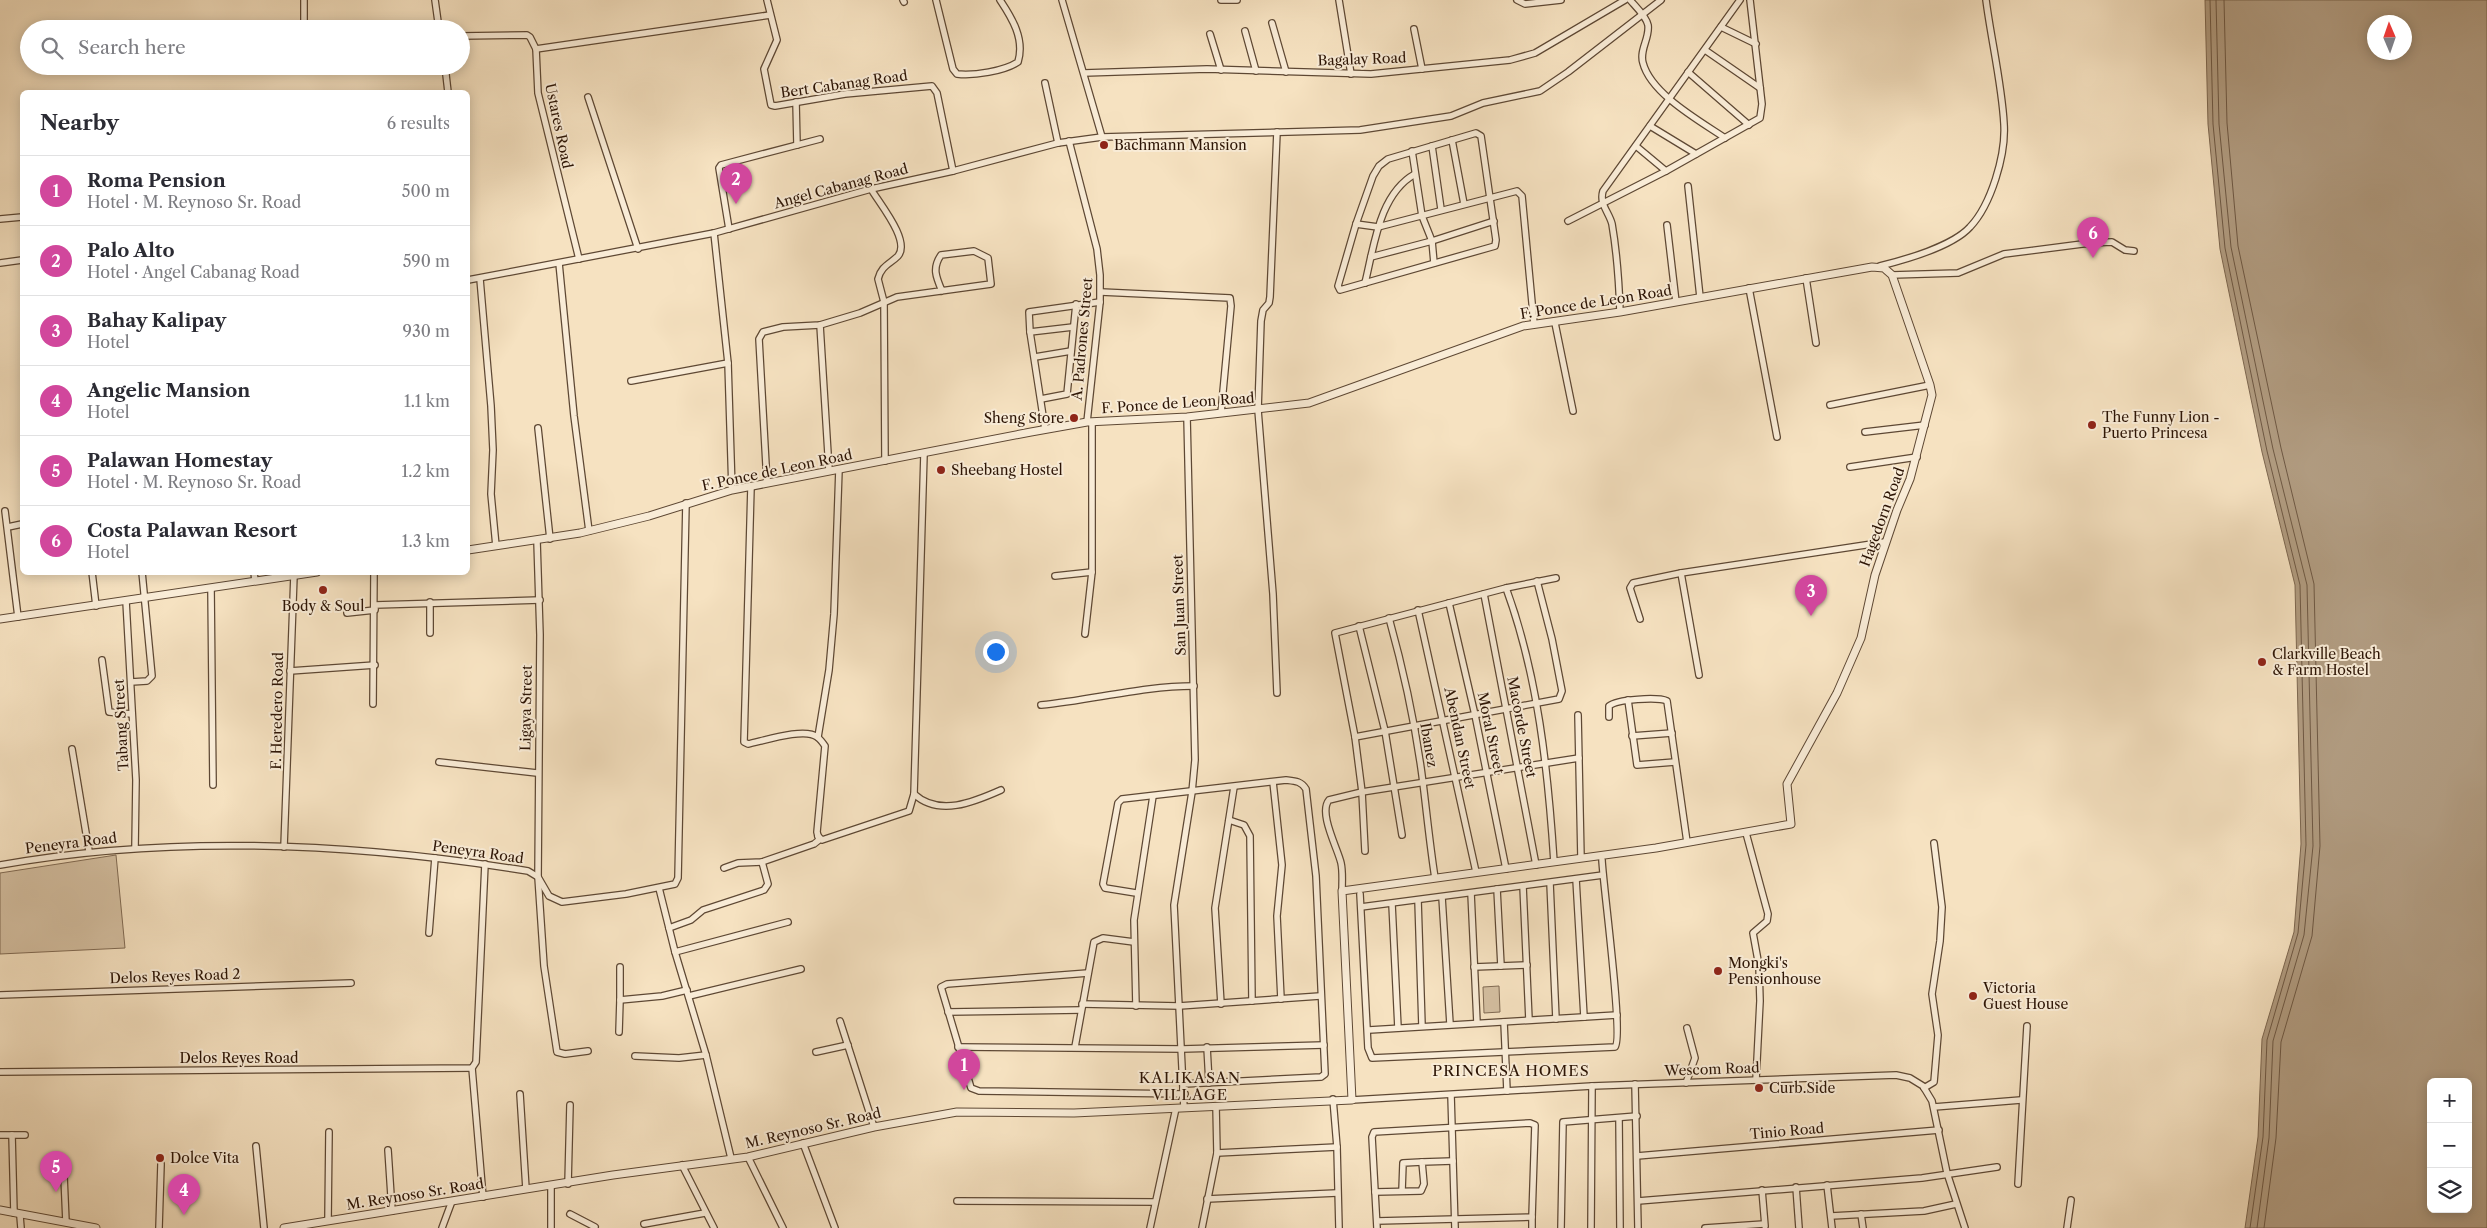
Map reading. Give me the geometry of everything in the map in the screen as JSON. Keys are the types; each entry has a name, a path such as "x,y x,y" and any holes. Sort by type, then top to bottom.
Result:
{"street":[{"path":"304,0 304,20"},
{"path":"435,0 438,20"},
{"name":"Bert Cabanag Road","path":"767,0 777,40 764,70 770,103 775,106 932,86 937,93 953,171"},
{"path":"936,0 953,69 957,74 964,75 994,70 1018,62 1019,40 1013,19 1000,0"},
{"path":"1062,0 1102,137"},
{"path":"1221,0 1237,0"},
{"path":"1339,0 1351,74"},
{"path":"1517,0 1525,4 1561,0"},
{"name":"Bagalay Road","path":"1084,73 1221,70 1351,74 1391,73 1523,57 1550,44 1625,0"},
{"path":"1630,0 1643,15 1648,26 1642,51 1642,61 1649,76 1669,98 1725,138"},
{"name":"Angel Cabanag Road","path":"470,280 714,233 870,190 953,171 1058,143 1102,137 1277,132 1319,133 1390,126 1451,116 1483,103 1540,91 1661,0"},
{"path":"1620,312 1618,268 1611,222 1602,203 1603,191 1740,0"},
{"path":"1568,221 1666,171 1759,119 1762,115 1760,88 1750,0"},
{"path":"1882,267 1917,256 1969,228 1982,210 1993,184 2001,158 2005,125 1986,0"},
{"path":"470,36 527,35 536,49 770,15"},
{"path":"1272,23 1286,72"},
{"path":"1721,27 1756,44"},
{"path":"1414,29 1422,69"},
{"path":"1245,31 1256,71"},
{"path":"1210,34 1221,70"},
{"name":"Ustares Road","path":"536,49 538,93 579,259"},
{"path":"1705,50 1760,88"},
{"path":"1688,72 1748,125"},
{"path":"445,75 448,90"},
{"path":"1045,83 1058,143"},
{"path":"588,97 638,249"},
{"path":"796,102 798,144"},
{"path":"1650,126 1696,154"},
{"path":"1277,132 1270,297 1269,303 1263,310 1258,410 1273,594 1277,694"},
{"path":"1476,133 1481,136 1491,197 1495,246 1342,290 1338,286 1356,224 1373,176 1379,166 1388,159 1452,140 1476,133"},
{"path":"729,229 719,168 721,165 820,139"},
{"path":"1452,140 1464,204"},
{"name":"A. Padrones Street","path":"1070,141 1097,249 1101,292 1089,422 1092,572 1085,634"},
{"path":"1432,146 1441,209"},
{"path":"1636,146 1666,171"},
{"path":"1412,151 1422,216 1432,241 1434,263"},
{"path":"1365,283 1378,227 1397,188 1402,182 1415,174"},
{"path":"1688,186 1700,297"},
{"path":"870,190 900,236 902,245 898,256 885,264 879,273 878,284 884,302 885,461"},
{"path":"1356,224 1378,227 1422,216 1441,209 1518,191 1522,196 1534,324"},
{"path":"0,219 20,217"},
{"path":"1372,257 1432,241 1494,221"},
{"path":"1667,225 1676,302"},
{"path":"714,233 728,363 732,490"},
{"path":"1892,275 1958,274 2004,254 2073,245 2112,242 2125,250 2134,251"},
{"path":"767,483 760,334 766,330 784,327 820,325 860,313 897,297 942,291 991,284 988,258 974,252 941,255 935,263 936,276 942,291"},
{"path":"0,263 20,260"},
{"path":"560,263 574,416 589,531"},
{"name":"Hagedorn Road","path":"1746,833 1788,826 1792,821 1787,784 1837,693 1857,649 1867,617 1875,575 1885,542 1917,457 1926,425 1932,395 1930,385 1892,275 1882,267"},
{"name":"F. Ponce de Leon Road","path":"470,550 550,539 589,531 649,516 732,490 1089,422 1258,410 1319,400 1513,329 1534,324 1620,312 1806,278 1882,267"},
{"path":"1806,278 1816,343"},
{"path":"480,279 491,406 493,450 491,494 496,546"},
{"path":"1749,288 1777,437"},
{"path":"1101,292 1230,298 1232,306 1221,413"},
{"path":"1046,430 1030,332 1030,310 1100,302"},
{"path":"1041,399 1067,394 1076,304"},
{"path":"1555,322 1573,411"},
{"path":"820,325 829,470"},
{"path":"1030,332 1074,327"},
{"path":"1035,357 1071,351"},
{"path":"631,381 728,363"},
{"path":"1830,405 1930,385"},
{"name":"San Juan Street","path":"1184,1108 1185,1094 1174,905 1192,792 1195,760 1187,416"},
{"path":"1865,432 1926,425"},
{"path":"538,428 550,539"},
{"path":"818,836 822,840 909,811 914,794 924,454"},
{"path":"1850,468 1917,457"},
{"path":"818,737 830,670 839,469"},
{"path":"724,868 738,864 762,862 814,844 819,840 825,746 818,737 808,734 783,736 748,744 744,742 751,487"},
{"name":"Peneyra Road","path":"0,865 89,851 136,848 284,847 364,850 528,871 538,877 548,896 562,902 660,888 675,884 678,878 686,503"},
{"path":"5,511 18,617"},
{"path":"8,527 20,524"},
{"name":"Ligaya Street","path":"537,541 540,600 537,772 538,877 544,966 556,1052 565,1054 588,1051"},
{"path":"1640,619 1630,588 1632,584 1681,573 1885,542"},
{"path":"1055,576 1092,572"},
{"path":"1681,573 1699,675"},
{"path":"92,575 96,606"},
{"path":"131,682 147,681 152,676 142,575"},
{"path":"254,575 255,581"},
{"path":"0,619 294,575"},
{"name":"F. Heredero Road","path":"284,847 294,575"},
{"path":"373,704 374,575"},
{"path":"1365,851 1362,792 1356,737 1335,635 1337,631 1506,588 1556,578"},
{"path":"1356,737 1559,699 1562,694 1552,638 1537,581"},
{"path":"211,588 213,785"},
{"path":"1506,588 1525,646 1546,762 1554,862"},
{"name":"Macorde Street","path":"1484,594 1536,865"},
{"path":"347,613 430,602 540,600"},
{"name":"Tabang Street","path":"126,601 136,780 136,848"},
{"path":"430,602 430,633"},
{"name":"Moral Street","path":"1449,603 1475,715 1506,869"},
{"name":"Abendan Street","path":"1418,610 1476,872"},
{"name":"Ibanez","path":"1389,618 1404,675 1423,784 1435,878"},
{"path":"1359,626 1385,731 1402,835"},
{"path":"102,660 109,712 132,714"},
{"path":"290,671 374,665"},
{"path":"1041,704 1125,694 1145,688 1194,686"},
{"path":"1609,717 1610,704 1628,700 1667,701 1688,842"},
{"path":"1628,700 1637,765 1675,762"},
{"path":"1578,715 1581,858"},
{"path":"1632,736 1672,733"},
{"path":"72,749 89,851"},
{"path":"1352,1100 1342,868 1330,837 1326,807 1329,800 1362,792 1423,784 1487,771 1579,758"},
{"path":"439,762 537,772"},
{"path":"1136,893 1106,888 1103,884 1118,804 1122,799 1272,782 1296,781 1306,789 1316,876 1320,996 1326,1071 1324,1076 1184,1084"},
{"path":"1272,782 1282,865 1277,916 1281,999"},
{"path":"1221,1004 1215,908 1234,787"},
{"path":"914,794 924,803 946,806 971,803 1002,790"},
{"path":"1136,1006 1134,942 1136,893 1153,796"},
{"path":"1229,820 1244,825 1250,836 1252,856 1250,918 1252,1001"},
{"path":"1342,891 1536,865 1746,833 1768,914 1767,921 1753,933 1759,966 1760,1001 1756,1080"},
{"path":"1934,843 1942,907 1940,941 1932,994 1938,1034 1934,1082 1924,1088 1934,1107 1946,1173 1956,1204 1965,1227 1973,1228"},
{"path":"428,933 435,858"},
{"path":"1360,894 1369,1030 1368,1048 1374,1058 1615,1047 1618,1043 1617,1015 1602,860"},
{"path":"669,928 694,918 703,910 764,890 768,884 762,862"},
{"path":"483,1197 474,1065 485,864"},
{"path":"1360,907 1603,875"},
{"path":"1576,879 1584,1017"},
{"path":"1550,883 1556,1019"},
{"path":"1523,886 1529,1020"},
{"path":"660,888 675,952 706,1055 731,1158"},
{"path":"1497,889 1500,966"},
{"path":"1471,893 1477,1023"},
{"path":"1442,897 1450,1024"},
{"path":"1418,900 1422,1026"},
{"path":"1392,904 1398,1028"},
{"path":"675,952 788,922"},
{"path":"1075,1047 1096,939 1134,942"},
{"path":"1474,968 1527,965"},
{"path":"619,1032 620,967"},
{"path":"620,1000 688,993 801,968"},
{"path":"1088,973 943,985 940,990 971,1088 975,1091 1185,1094"},
{"name":"Delos Reyes Road 2","path":"0,995 350,983"},
{"path":"948,1012 1082,1007 1179,1006 1320,996"},
{"path":"1369,1030 1617,1015"},
{"path":"840,1021 874,1127"},
{"path":"1504,1022 1507,1091"},
{"path":"2018,1184 2021,1100 2027,1026"},
{"path":"1686,1028 1695,1058 1686,1083"},
{"path":"958,1046 1182,1048 1324,1044"},
{"path":"816,1052 848,1045"},
{"path":"1207,1047 1209,1083"},
{"path":"635,1056 679,1058 706,1055"},
{"name":"Delos Reyes Road","path":"0,1072 474,1065"},
{"name":"Wescom Road","path":"1352,1100 1635,1084 1896,1076 1910,1078 1924,1088"},
{"path":"1635,1084 1638,1228"},
{"path":"1591,1228 1592,1086"},
{"path":"520,1094 526,1189"},
{"path":"1451,1095 1455,1228"},
{"path":"1333,1099 1337,1147 1338,1228"},
{"name":"M. Reynoso Sr. Road","path":"284,1228 526,1189 748,1157 874,1127 970,1111 1058,1113 1333,1099 1352,1100"},
{"path":"1934,1107 2021,1100"},
{"path":"568,1184 570,1105"},
{"path":"1202,1228 1217,1153 1216,1106"},
{"path":"1150,1228 1176,1108"},
{"path":"1561,1228 1563,1122 1637,1116"},
{"path":"1619,1118 1620,1228"},
{"path":"1377,1228 1372,1137 1374,1132 1453,1126 1534,1124 1532,1228"},
{"name":"Tinio Road","path":"1637,1156 1939,1130"},
{"path":"328,1220 329,1132"},
{"path":"0,1135 25,1135"},
{"path":"12,1135 17,1214 21,1228"},
{"path":"803,1143 835,1228"},
{"path":"256,1146 264,1228"},
{"path":"1217,1153 1337,1147"},
{"path":"388,1150 392,1211"},
{"path":"748,1157 783,1228"},
{"path":"1402,1191 1403,1163 1453,1161"},
{"path":"1376,1192 1421,1191 1424,1188 1422,1162"},
{"path":"159,1228 161,1164"},
{"path":"682,1166 714,1228"},
{"path":"1638,1201 1922,1178 1997,1167"},
{"path":"64,1176 68,1224"},
{"path":"1827,1185 1832,1228"},
{"path":"551,1186 551,1228"},
{"path":"1796,1187 1799,1228"},
{"path":"1704,1228 1765,1226 1762,1190"},
{"path":"1207,1199 1337,1192"},
{"path":"2067,1228 2071,1200"},
{"path":"442,1228 452,1201"},
{"path":"957,1201 1155,1202"},
{"path":"1831,1216 1924,1211 1956,1204"},
{"path":"0,1210 96,1228"},
{"path":"644,1224 706,1213"},
{"path":"570,1214 596,1228"},
{"path":"1861,1214 1863,1228"},
{"path":"1377,1221 1532,1217"}],"shaded area":[{"path":"116,855 125,948 0,954 0,873"},
{"path":"1499,986 1500,1012 1484,1013 1483,987"}],"water":[{"path":"2205,0 2487,0 2487,1228 2245,1228 2258,1137 2262,1039 2294,932 2301,844 2295,585 2262,452 2220,249 2208,124"}],"place":[{"name":"Bachmann Mansion","path":"1104,145"},
{"name":"Palo Alto","path":"736,204"},
{"name":"Costa Palawan Resort","path":"2093,258"},
{"name":"Sheng Store","path":"1074,418"},
{"name":"The Funny Lion - Puerto Princesa","path":"2092,425"},
{"name":"Sheebang Hostel","path":"941,470"},
{"name":"Body & Soul","path":"323,590"},
{"name":"Bahay Kalipay","path":"1811,616"},
{"name":"Clarkville Beach & Farm Hostel","path":"2262,662"},
{"name":"Mongki's Pensionhouse","path":"1718,971"},
{"name":"Victoria Guest House","path":"1973,996"},
{"name":"Curb.Side","path":"1759,1088"},
{"name":"Roma Pension","path":"964,1090"},
{"name":"Dolce Vita","path":"160,1158"},
{"name":"Palawan Homestay","path":"56,1192"},
{"name":"Angelic Mansion","path":"184,1215"}],"district":[{"name":"PRINCESA HOMES","path":"1511,1070"},
{"name":"KALIKASAN VILLAGE","path":"1190,1086"}]}
